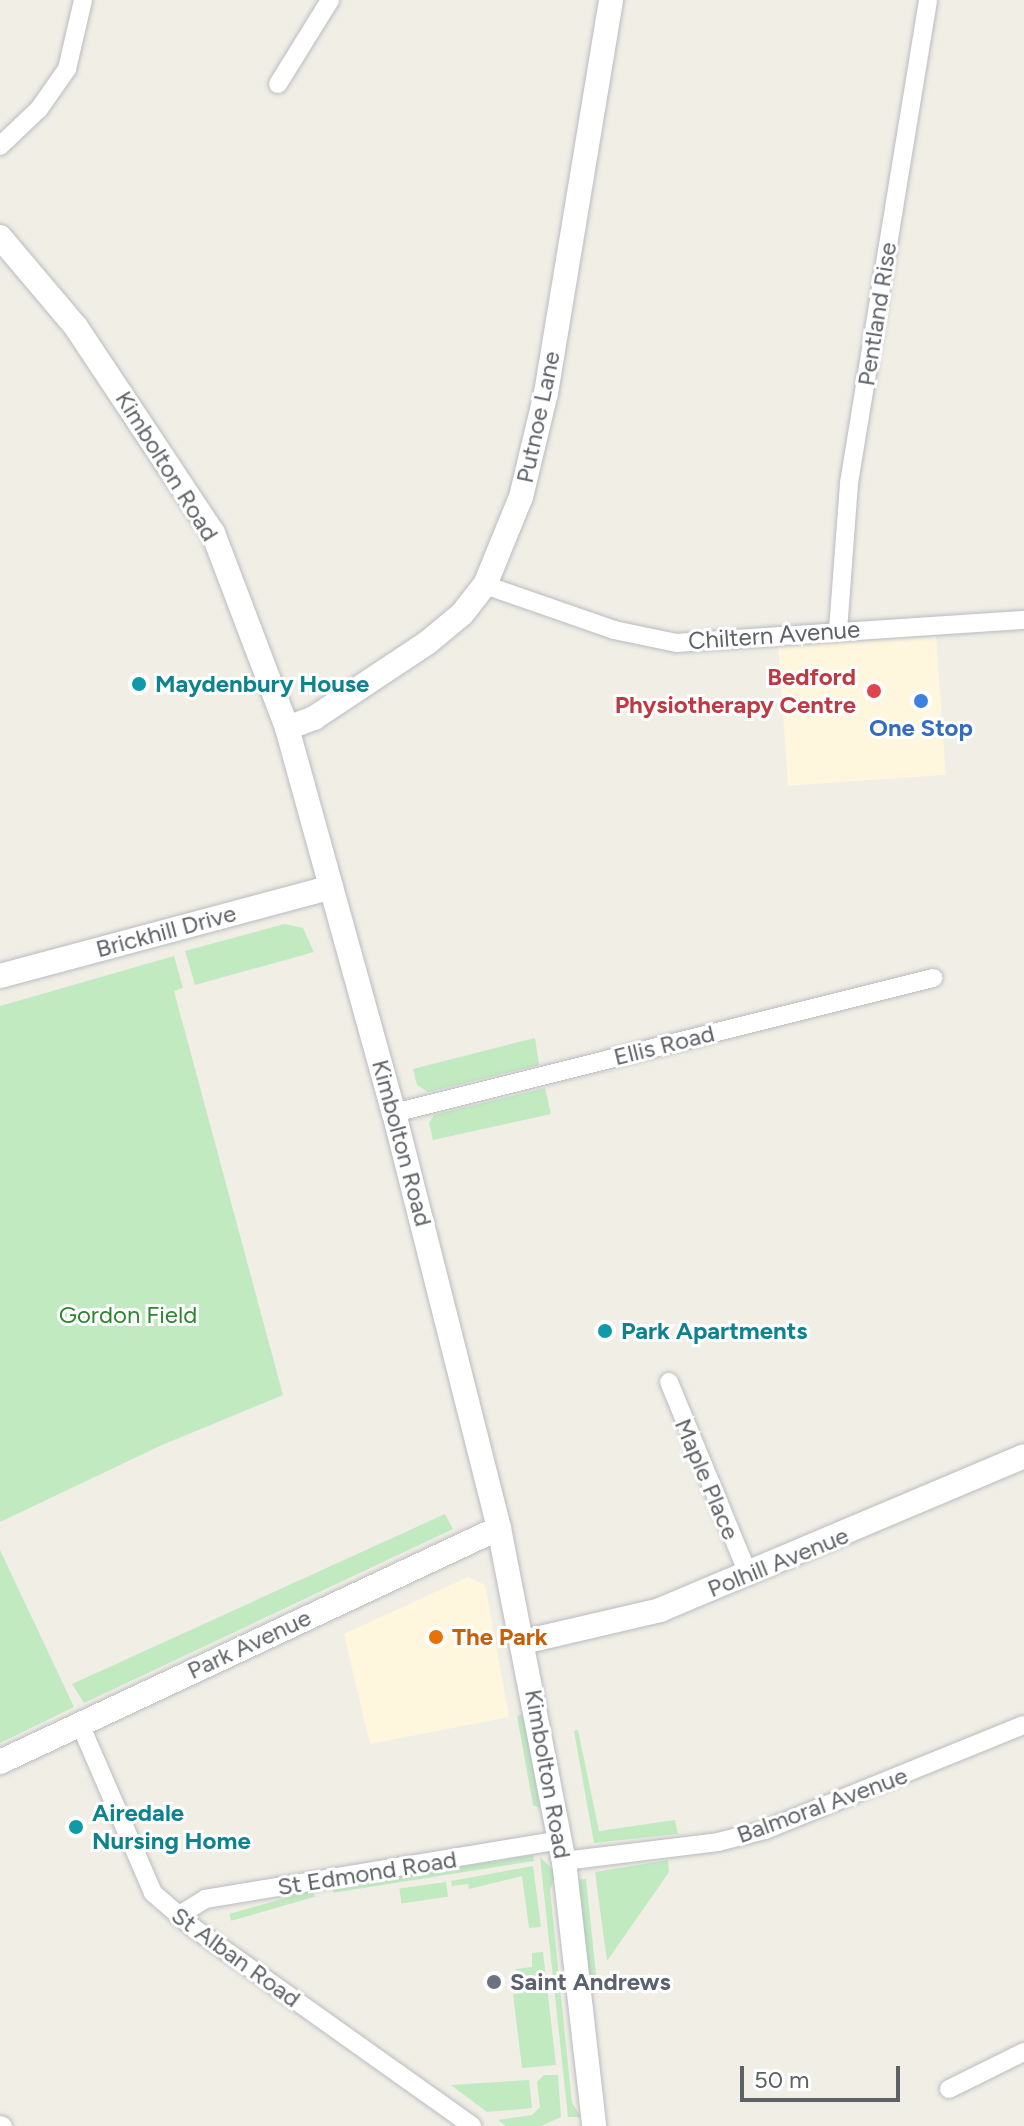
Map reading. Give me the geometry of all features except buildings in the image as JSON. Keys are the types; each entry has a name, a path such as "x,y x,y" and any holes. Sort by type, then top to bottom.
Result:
{"street":[{"path":"0,146 39,109 67,69 83,0"},
{"path":"278,84 330,0"},
{"name":"Putnoe Lane","path":"287,728 314,718 427,643 462,614 485,585 521,497 546,393 611,0"},
{"name":"Pentland Rise","path":"838,630 849,483 928,0"},
{"name":"Kimbolton Road","path":"0,237 76,327 213,533 287,728 394,1113 499,1528 562,1851 594,2126"},
{"name":"Chiltern Avenue","path":"485,585 614,630 677,643 1024,620"},
{"name":"Brickhill Drive","path":"0,976 331,887"},
{"name":"Ellis Road","path":"394,1113 933,978"},
{"name":"Maple Place","path":"669,1382 748,1574"},
{"name":"Polhill Avenue","path":"523,1642 660,1610 1024,1456"},
{"name":"Park Avenue","path":"0,1762 499,1528"},
{"name":"St Alban Road","path":"80,1724 145,1881 178,1916 472,2126"},
{"name":"Balmoral Avenue","path":"562,1851 718,1842 765,1830 1024,1725"},
{"name":"St Edmond Road","path":"178,1916 205,1899 562,1851"},
{"path":"949,2089 1024,2052"}],"shaded area":[{"path":"936,636 946,775 788,786 778,647"},
{"path":"468,1577 485,1585 509,1717 370,1744 344,1634"}],"green space":[{"path":"284,924 303,928 314,952 195,985 185,951"},
{"name":"Gordon Field","path":"174,956 183,988 174,991 283,1395 162,1445 0,1522 0,1006"},
{"path":"535,1038 539,1065 428,1092 417,1085 413,1069"},
{"path":"545,1088 551,1114 433,1140 429,1123 434,1115"},
{"path":"445,1514 453,1529 84,1703 72,1684"},
{"path":"0,1550 74,1707 0,1743"},
{"path":"524,1714 540,1808 533,1805 517,1716"},
{"path":"578,1730 599,1831 675,1820 678,1834 594,1843 574,1731"},
{"path":"533,1855 534,1861 333,1893 332,1887"},
{"path":"540,1857 556,1873 550,1890 572,2103 581,2117 568,2117"},
{"path":"668,1860 669,1872 607,1961 595,1872"},
{"path":"533,1866 541,1927 529,1928 522,1876 469,1889 468,1884 452,1886 451,1881"},
{"path":"586,1879 598,1991 586,1993 574,1880"},
{"path":"446,1882 448,1897 402,1903 399,1889"},
{"path":"313,1890 315,1897 231,1921 229,1914"},
{"path":"543,1952 556,2065 522,2068 513,1994 524,1993 522,1973 515,1969 532,1967 532,1953"},
{"path":"544,2075 558,2075 561,2117 541,2126 506,2126 498,2120 532,2115 540,2107 537,2082"},
{"path":"529,2080 532,2108 487,2112 451,2085"}],"place":[{"name":"Maydenbury House","path":"139,684"},
{"name":"Bedford Physiotherapy Centre","path":"874,691"},
{"name":"One Stop","path":"921,701"},
{"name":"Park Apartments","path":"605,1331"},
{"name":"The Park","path":"436,1637"},
{"name":"Airedale Nursing Home","path":"76,1827"},
{"name":"Saint Andrews","path":"494,1982"}]}
